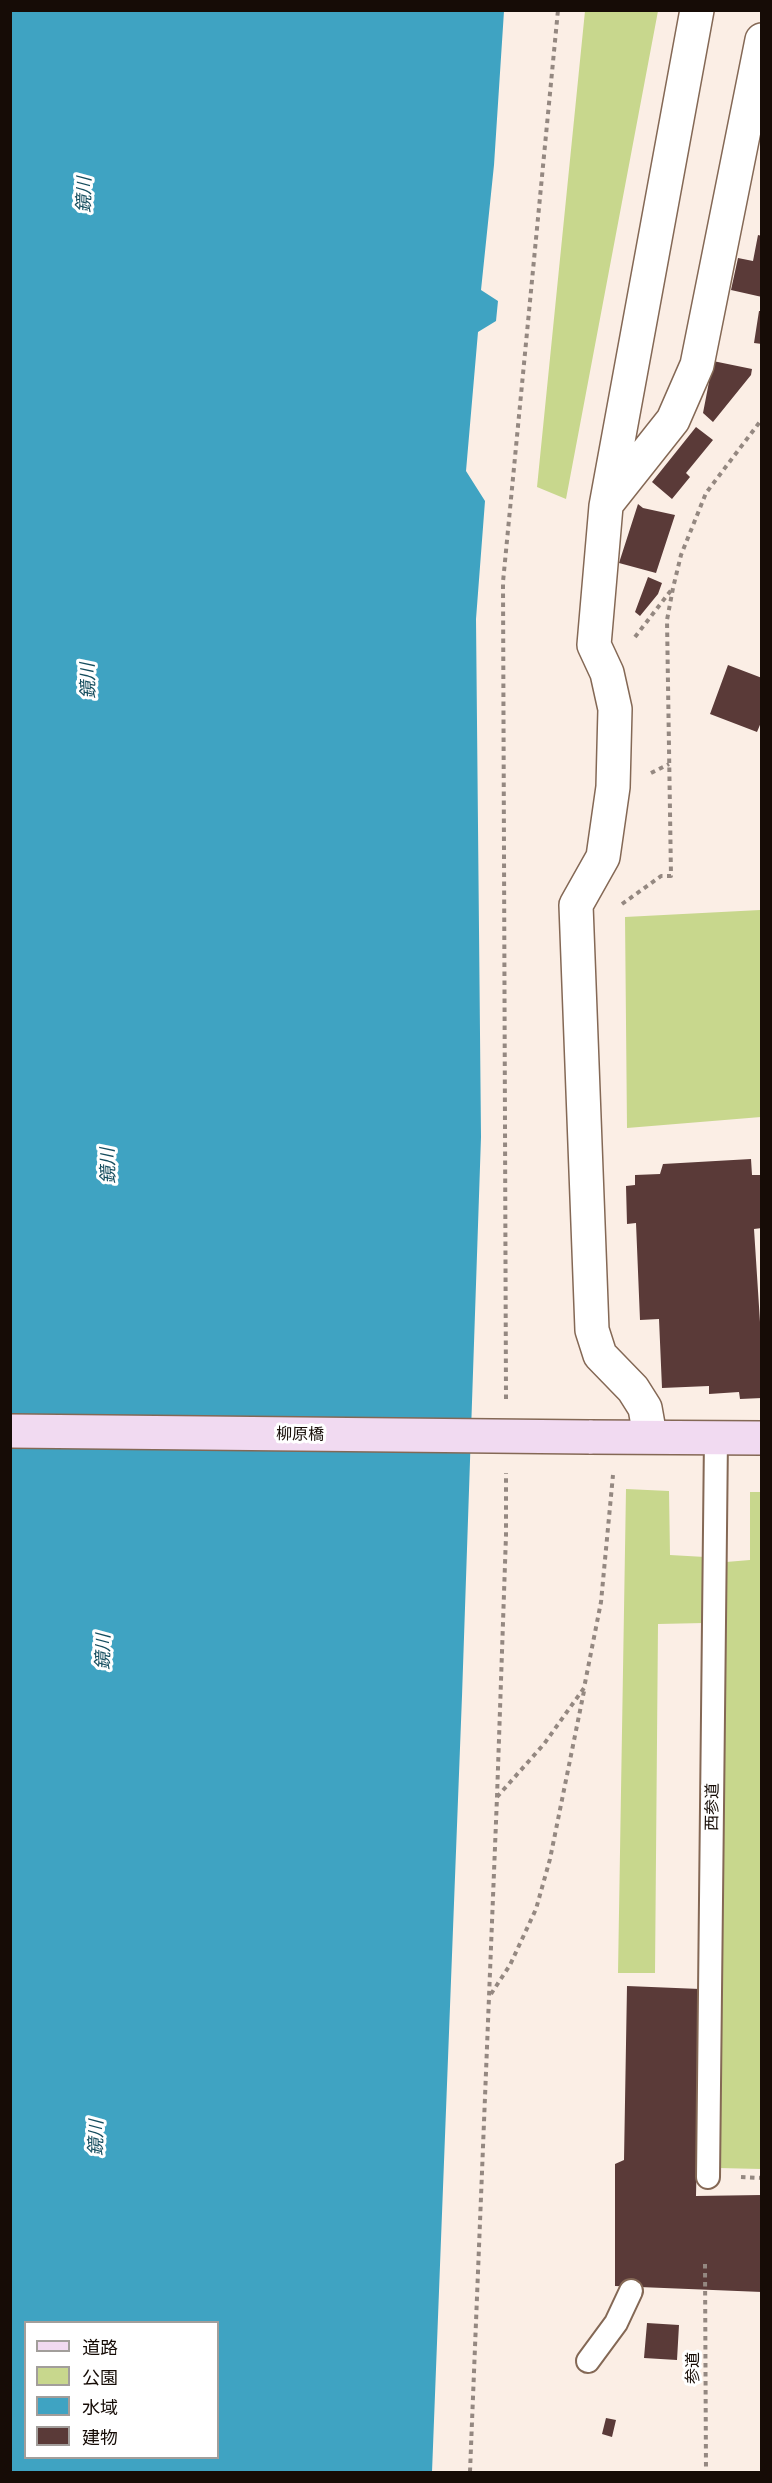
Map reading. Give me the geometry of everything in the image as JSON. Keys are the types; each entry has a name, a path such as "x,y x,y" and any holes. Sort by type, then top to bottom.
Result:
{"street":[{"path":"650,1436 645,1408 633,1389 600,1355 592,1330 576,905 603,857 613,787 615,709 607,673 594,645 606,506 698,10"},
{"path":"606,506 673,420 697,365 762,40"},
{"name":"柳原橋","path":"10,1431 762,1438"}],"lane":[{"name":"西参道","path":"708,2177 716,1437"},
{"path":"588,2361 616,2323 631,2291"}],"path":[{"path":"506,1404 502,582 558,10"},
{"path":"577,913 617,907 661,876 670,876 667,620 673,588 681,555 706,493 762,419"},
{"path":"607,673 673,588"},
{"path":"470,2472 490,1996 506,1535 506,1463"},
{"path":"490,1996 510,1965 536,1909 550,1859 601,1602 613,1468"},
{"path":"497,1797 544,1744 585,1688"},
{"name":"参道","path":"705,2264 706,2472"}],"green space":[{"path":"585,11 658,11 566,499 537,487"},
{"path":"760,910 761,1117 627,1128 625,917"},
{"path":"626,1489 669,1491 670,1555 705,1557 704,1623 658,1624 655,1973 618,1973"},
{"path":"750,1492 761,1492 761,2169 719,2168 726,1562 750,1560"}],"water":[{"name":"鏡川","path":"11,11 504,11 494,165 481,290 498,301 496,321 478,332 466,471 485,501 476,619 481,1137 432,2472 11,2472"}],"building":[{"path":"758,235 762,236 762,297 731,290 738,258 753,261"},
{"path":"759,311 762,311 762,344 754,343"},
{"path":"713,361 752,369 751,375 713,422 703,413"},
{"path":"696,427 713,440 686,473 690,477 672,499 652,482"},
{"path":"638,504 643,508 675,515 656,573 619,563"},
{"path":"648,577 662,583 658,594 640,616 635,612"},
{"path":"728,665 762,678 762,720 757,732 710,714"},
{"path":"751,1159 752,1175 762,1175 762,1228 754,1229 762,1353 762,1398 740,1399 739,1392 709,1394 709,1386 662,1388 659,1319 640,1320 636,1223 627,1224 626,1186 635,1185 635,1175 660,1174 663,1164"},
{"path":"627,1986 700,1989 696,2196 762,2195 762,2292 615,2286 615,2164 624,2160"},
{"path":"647,2323 679,2325 677,2360 644,2358"},
{"path":"606,2418 616,2420 612,2437 602,2434"}]}
